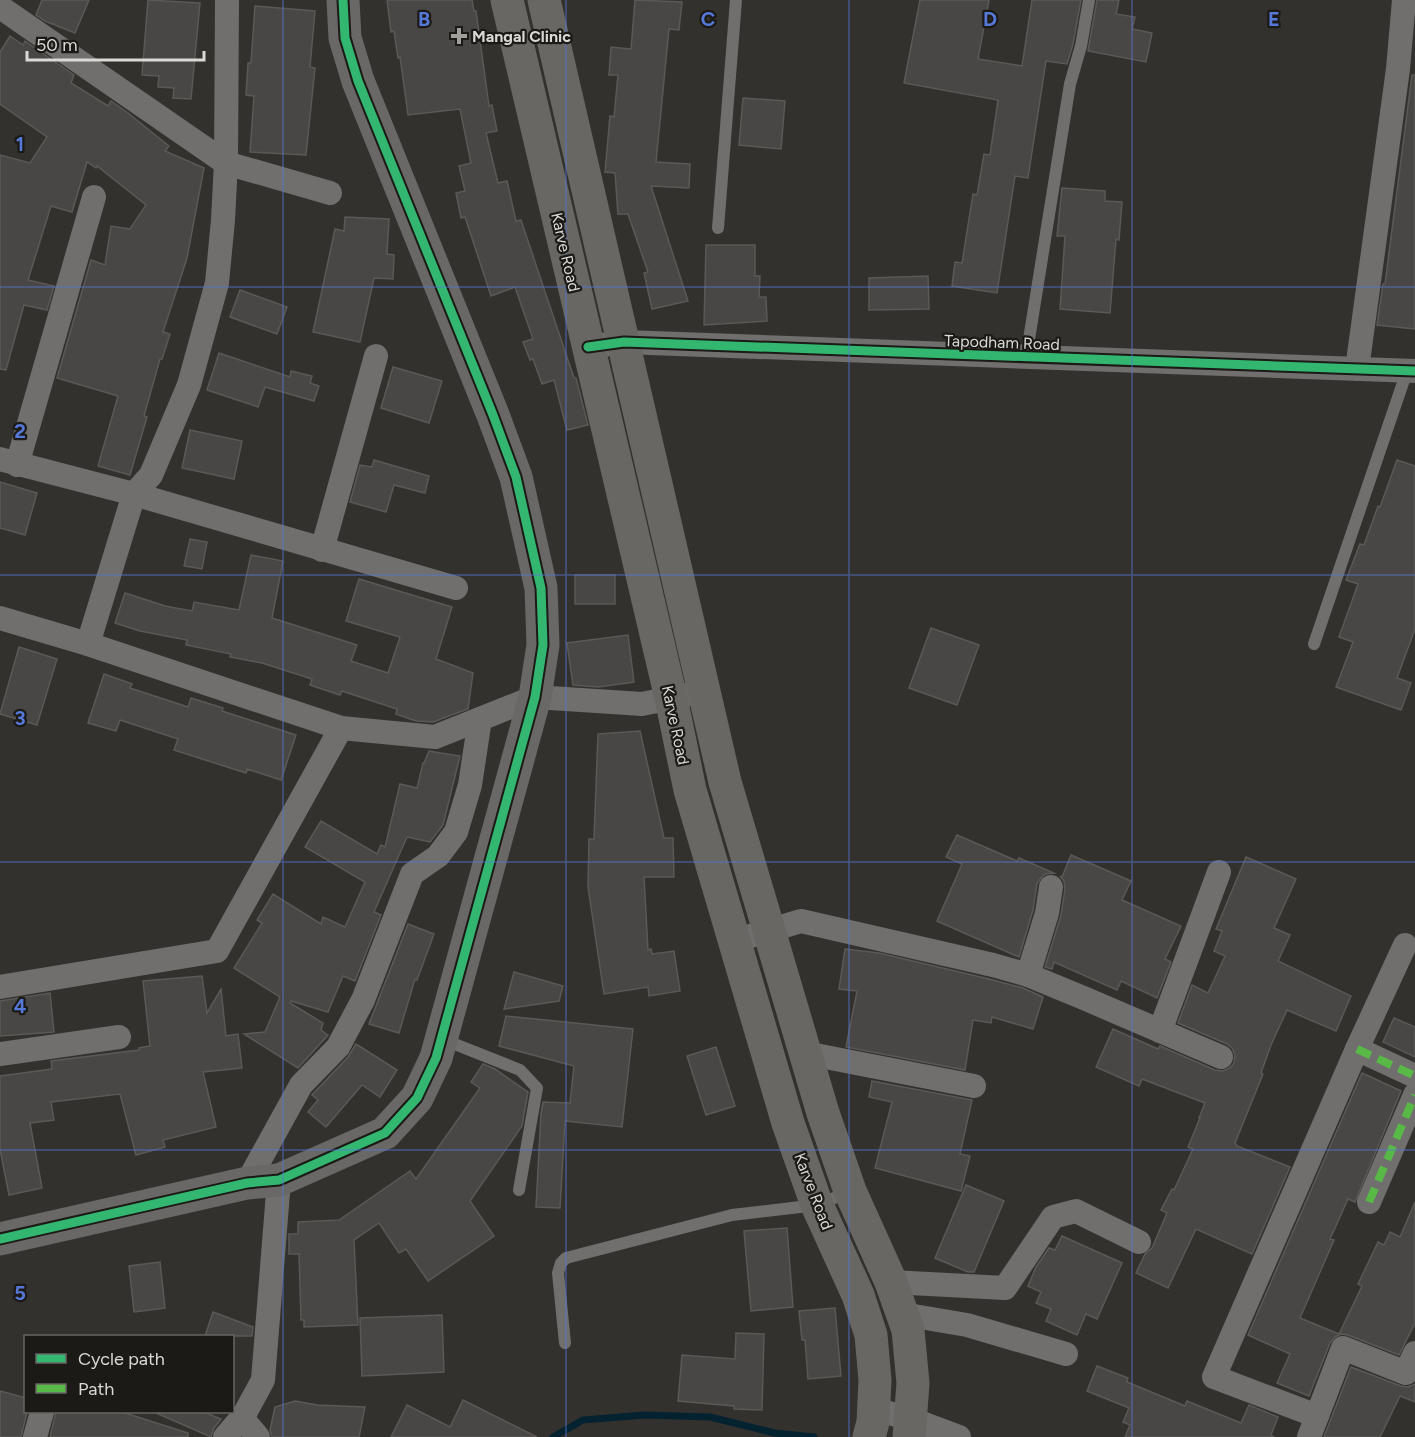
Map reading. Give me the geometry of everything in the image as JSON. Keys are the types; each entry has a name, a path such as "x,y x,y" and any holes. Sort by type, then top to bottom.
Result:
{"main road":[{"name":"Karve Road","path":"507,0 671,698 690,790 788,1123 817,1205 858,1295 871,1335 875,1380 872,1423"},
{"name":"Karve Road","path":"544,0 725,782 823,1113 850,1191 891,1282 908,1330 913,1383 910,1430"}],"street":[{"path":"88,644 134,494 151,475 192,374 217,283 226,163 227,0"},
{"path":"0,1239 263,1182 385,1134 417,1098 436,1058 535,698 543,645 542,588 516,477 358,81 345,38 343,0"},
{"path":"1357,369 1398,69 1404,0"},
{"path":"0,7 226,163 330,192"},
{"path":"94,197 9,462 134,494 456,588"},
{"name":"Tapodham Road","path":"588,347 624,342 1411,371"},
{"path":"322,550 376,356"},
{"path":"0,618 88,644 341,728 435,737 535,698 642,704 704,691"},
{"path":"225,1437 241,1417 263,1380 263,1182 301,1085 338,1047 363,1000 412,874 438,856 456,832 470,784 480,719"},
{"path":"0,987 217,951 341,728"},
{"path":"1160,1030 1219,872"},
{"path":"1028,975 1047,914 1051,887"},
{"path":"734,940 801,921 993,965 1028,975 1221,1057"},
{"path":"1405,945 1357,1049 1214,1377 1313,1426 1343,1348 1406,1373 1415,1353"},
{"path":"0,1054 119,1037"},
{"path":"1357,1049 1415,1076"},
{"path":"805,1053 974,1086"},
{"path":"1369,1202 1415,1095"},
{"path":"891,1282 1005,1288 1053,1217 1076,1211 1139,1242"},
{"path":"902,1314 968,1325 1066,1354"},
{"path":"35,1437 42,1413"},
{"path":"241,1417 258,1437"},
{"path":"872,1423 959,1437"}],"lane":[{"path":"718,228 736,0"},
{"path":"1026,358 1070,84 1081,46 1089,0"},
{"path":"1314,644 1411,371"},
{"path":"441,1038 520,1070 537,1089 519,1190"},
{"path":"565,1342 558,1273 561,1263 566,1258 732,1215 817,1205 850,1191"}],"building":[{"path":"42,0 89,0 75,33 36,15"},
{"path":"148,0 200,3 191,99 173,98 174,88 158,87 159,76 142,75"},
{"path":"387,0 472,0 474,11 476,11 489,106 492,105 497,131 486,133 498,183 507,181 516,221 521,220 574,378 576,378 588,425 567,430 554,380 542,384 533,359 530,360 523,342 533,339 515,287 491,296 465,217 461,218 456,193 465,191 459,166 471,163 460,109 408,115 400,57 398,58 394,31 391,32"},
{"path":"635,0 682,2 679,30 669,29 656,162 690,164 689,188 651,186 688,301 652,309 644,273 648,272 628,214 618,214 615,173 605,172 610,116 614,117 618,75 609,75 611,47 631,49"},
{"path":"920,0 989,0 978,59 1022,66 1032,0 1081,0 1067,64 1046,61 1028,178 1015,176 997,293 952,286 955,262 962,263 973,194 977,195 984,154 990,155 998,100 904,83"},
{"path":"1097,0 1119,0 1116,14 1135,17 1132,29 1152,33 1146,62 1088,51"},
{"path":"255,6 315,11 310,67 315,68 306,155 250,152 254,96 246,95"},
{"path":"10,36 23,45 25,41 74,75 71,83 108,106 111,101 128,113 169,146 165,151 204,168 187,258 163,332 170,334 162,359 160,359 144,416 147,417 130,475 98,466 118,396 57,378 91,260 105,265 111,226 130,229 146,205 97,166 96,168 87,162 72,212 51,206 28,280 54,286 47,310 24,305 6,370 0,369 0,155 30,163 47,137 0,104 0,52"},
{"path":"1412,75 1415,75 1415,329 1377,325 1383,284 1385,284"},
{"path":"743,98 785,101 781,149 739,145"},
{"path":"1062,188 1105,191 1105,201 1122,202 1119,240 1116,239 1110,313 1060,309 1065,236 1057,236"},
{"path":"345,217 389,219 387,254 394,255 393,279 374,278 360,342 313,332 335,229 344,231"},
{"path":"706,245 755,245 755,276 760,276 759,297 766,297 767,321 704,325"},
{"path":"928,276 929,309 869,310 869,278"},
{"path":"240,290 287,307 277,334 230,317"},
{"path":"219,353 290,377 291,371 312,376 310,383 319,386 314,401 265,387 258,407 207,390"},
{"path":"393,367 442,381 429,423 381,408"},
{"path":"190,430 242,441 234,479 182,468"},
{"path":"374,460 429,476 425,493 394,485 386,512 350,502 360,465 372,467"},
{"path":"1397,460 1415,466 1415,629 1397,678 1411,683 1401,710 1336,687 1353,642 1339,637 1358,584 1346,580 1360,544 1364,545"},
{"path":"0,482 37,493 25,535 0,528"},
{"path":"190,539 207,542 202,569 184,566"},
{"path":"251,555 283,561 272,618 357,645 351,661 388,673 400,637 346,621 359,579 452,607 436,659 473,673 468,709 433,722 416,721 396,714 397,709 342,691 340,695 310,685 312,679 262,663 230,657 231,654 186,645 187,640 140,631 115,623 125,593 165,606 192,611 194,602 239,610"},
{"path":"575,575 615,575 615,604 575,604"},
{"path":"931,628 979,645 957,705 909,688"},
{"path":"628,635 634,682 598,687 573,685 567,643"},
{"path":"19,647 57,659 37,725 0,714"},
{"path":"104,674 132,684 130,688 188,707 191,698 223,708 222,711 296,735 281,780 247,769 246,773 174,750 178,739 120,720 116,731 88,723"},
{"path":"640,731 664,838 673,838 674,877 644,877 648,950 651,949 652,954 674,951 680,991 649,996 648,987 604,994 588,887 589,839 594,839 598,734"},
{"path":"429,751 460,756 443,825 430,842 407,837 374,912 381,915 355,981 343,976 328,1012 291,1001 290,1003 323,1023 321,1030 328,1035 298,1068 244,1034 265,1032 280,997 234,968 262,923 257,920 273,894 321,924 323,917 345,927 365,882 305,847 321,821 377,854 381,845 385,847 400,784 417,788 423,763"},
{"path":"957,835 1017,861 1019,858 1054,873 1045,874 1037,884 1033,910 1019,957 937,921 962,864 946,857"},
{"path":"1071,855 1131,881 1122,900 1181,926 1165,959 1171,962 1157,998 1121,981 1117,990 1054,962 1052,969 1045,967 1061,915 1065,889 1064,881 1060,876 1062,877"},
{"path":"1246,857 1296,879 1274,928 1290,935 1278,961 1351,996 1336,1031 1287,1010 1271,1045 1261,1073 1263,1074 1235,1143 1237,1146 1290,1167 1252,1254 1196,1229 1168,1288 1136,1273 1145,1254 1152,1248 1167,1213 1161,1210 1172,1189 1174,1190 1193,1149 1188,1147 1205,1103 1142,1079 1139,1086 1096,1067 1113,1029 1215,1070 1223,1071 1234,1063 1235,1055 1227,1044 1178,1023 1192,985 1208,993 1225,956 1214,951 1222,931 1216,929"},
{"path":"408,924 434,934 417,980 415,979 399,1033 369,1024"},
{"path":"845,949 879,953 1023,988 1043,997 1033,1029 992,1017 991,1023 973,1020 965,1070 846,1047 857,991 839,989"},
{"path":"514,972 563,986 559,1001 504,1009"},
{"path":"202,976 207,1013 221,989 226,1036 238,1034 242,1068 203,1072 216,1127 163,1140 165,1147 136,1155 120,1094 51,1102 54,1120 30,1123 42,1188 9,1195 0,1149 0,1076 52,1069 51,1061 139,1050 139,1048 150,1046 143,981"},
{"path":"50,993 54,1032 0,1036 0,1001"},
{"path":"506,1016 633,1029 622,1127 565,1121 560,1208 536,1207 541,1113 543,1102 570,1103 574,1066 499,1046"},
{"path":"1394,1018 1415,1027 1415,1057 1383,1042"},
{"path":"356,1044 397,1070 380,1097 362,1085 326,1127 308,1112 318,1100 312,1095 348,1057"},
{"path":"716,1047 735,1106 706,1115 687,1056"},
{"path":"483,1064 495,1069 528,1092 522,1126 470,1201 494,1236 428,1281 406,1249 399,1253 379,1223 354,1240 358,1325 304,1327 304,1320 301,1320 299,1254 289,1254 289,1234 298,1234 298,1222 339,1220 410,1171 416,1179 480,1088 471,1082"},
{"path":"1362,1073 1401,1091 1355,1202 1348,1199 1330,1239 1334,1240 1300,1318 1339,1334 1362,1286 1358,1284 1378,1242 1384,1245 1390,1232 1400,1237 1415,1202 1415,1323 1399,1355 1348,1335 1341,1334 1335,1337 1330,1343 1309,1396 1277,1383 1290,1354 1248,1335"},
{"path":"872,1081 972,1100 960,1154 970,1156 961,1191 875,1168 892,1102 869,1097"},
{"path":"966,1185 1004,1201 974,1272 968,1272 935,1258"},
{"path":"787,1228 793,1307 751,1311 744,1231"},
{"path":"1062,1236 1122,1263 1097,1319 1086,1314 1077,1335 1046,1321 1051,1309 1036,1303 1041,1292 1028,1286 1036,1267 1049,1248 1055,1250"},
{"path":"160,1262 165,1308 134,1312 129,1266"},
{"path":"835,1308 841,1376 808,1379 805,1340 802,1340 799,1311"},
{"path":"213,1312 253,1327 252,1336 205,1335"},
{"path":"442,1315 444,1372 362,1376 360,1318"},
{"path":"736,1333 764,1334 762,1410 734,1409 734,1406 678,1401 682,1355 735,1359"},
{"path":"1097,1366 1128,1378 1127,1382 1185,1406 1187,1401 1241,1423 1249,1405 1278,1417 1271,1435 1274,1437 1125,1437 1130,1425 1123,1422 1129,1408 1087,1391"},
{"path":"1351,1367 1401,1386 1408,1387 1415,1384 1415,1402 1400,1396 1380,1437 1324,1437"},
{"path":"0,1391 24,1397 24,1413 27,1413 21,1437 0,1437"},
{"path":"463,1400 537,1437 391,1437 407,1405 450,1427"},
{"path":"295,1401 317,1405 365,1407 359,1437 272,1437 270,1430 275,1407"},
{"path":"56,1413 125,1413 188,1433 188,1437 50,1437"},
{"path":"156,1413 206,1413 221,1419 211,1437"}],"waterway":[{"path":"553,1437 583,1420 645,1415 710,1417 775,1433 814,1437"}],"marked path":[{"path":"1357,1049 1415,1076"},
{"path":"1369,1202 1415,1095"}],"cycle path":[{"path":"0,1239 247,1183 279,1180 385,1133 417,1098 436,1058 535,697 543,645 541,588 516,477 358,81 345,38 343,0"},
{"path":"588,347 624,342 1415,371"}],"place":[{"name":"Mangal Clinic","path":"459,36"}]}
